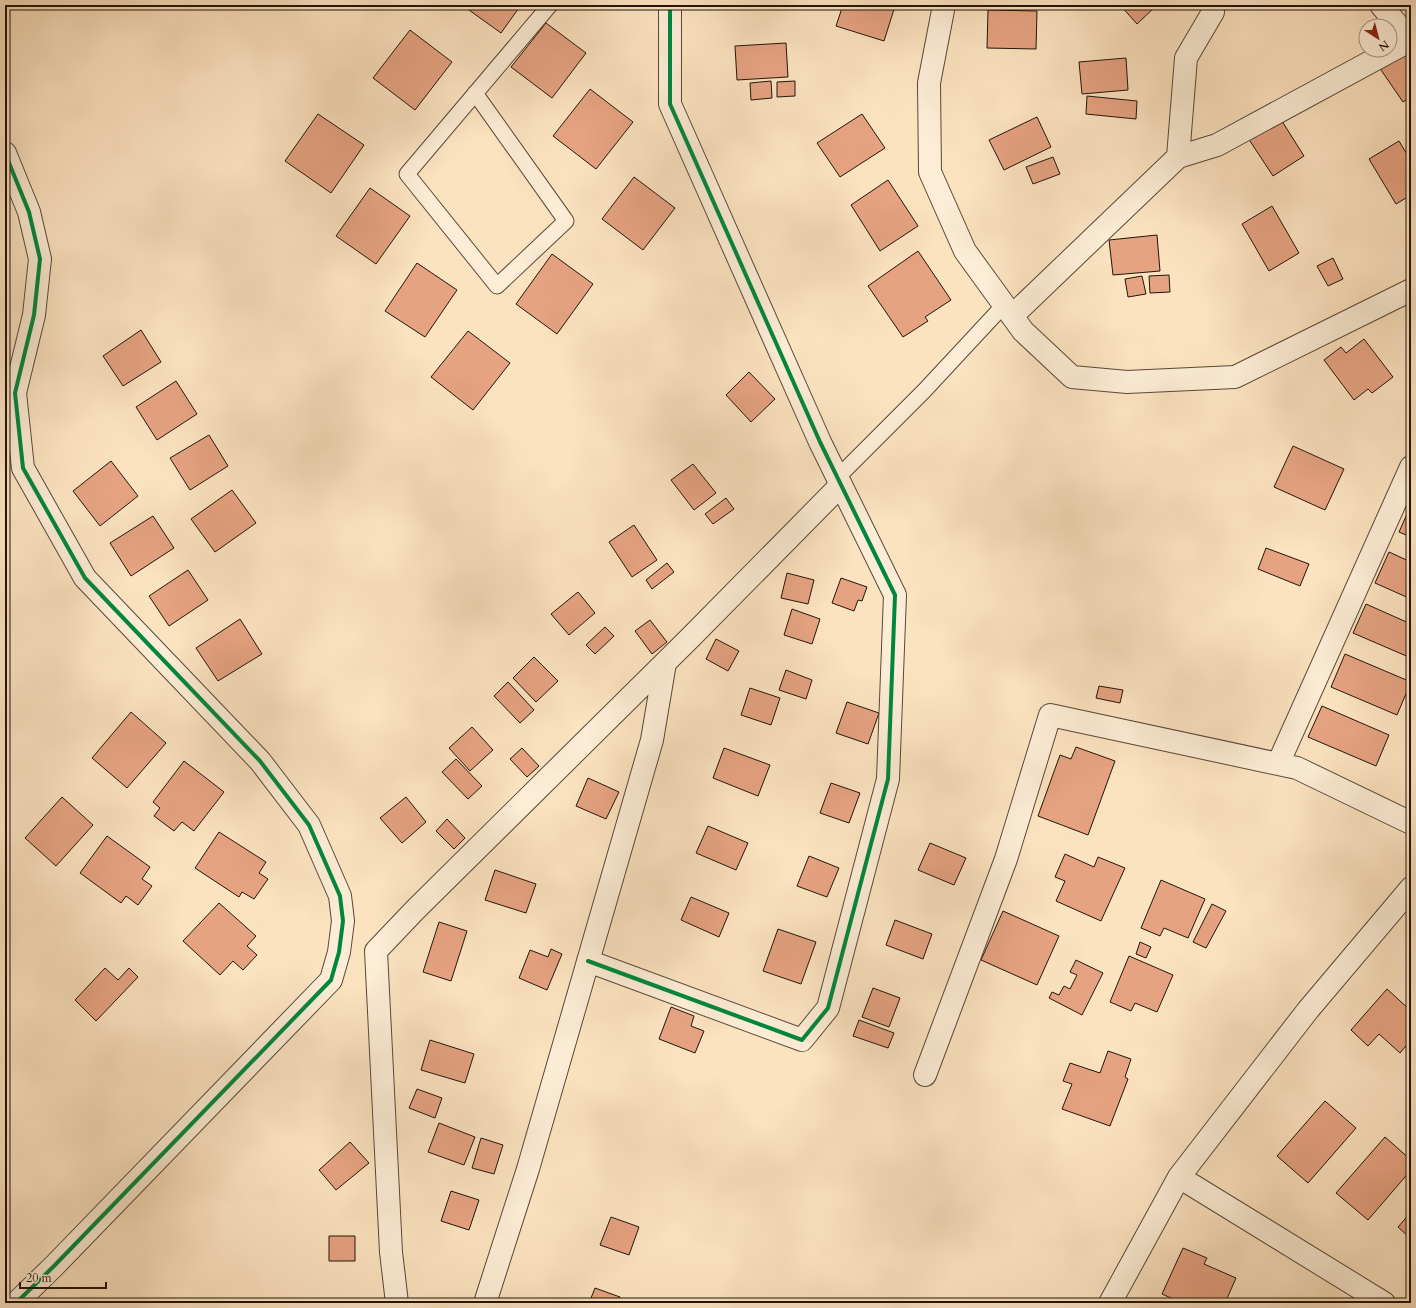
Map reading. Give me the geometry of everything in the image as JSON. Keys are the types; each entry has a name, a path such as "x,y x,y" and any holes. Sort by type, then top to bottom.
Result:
{"street":[{"path":"588,961 802,1040 828,1008 888,779 895,595 839,481 670,104 670,5"},
{"path":"944,5 929,83 930,172 965,251 1023,330 1072,377 1127,382 1235,377 1411,290"},
{"path":"1008,310 1178,157 1217,146 1410,41 1381,5"},
{"path":"1178,157 1186,58 1215,7"},
{"path":"5,153 29,212 40,259 34,315 15,393 23,468 85,578 260,761 309,826 340,896 343,921 339,952 331,980 16,1303"},
{"path":"1278,764 1411,467"},
{"path":"397,1303 391,1252 376,951 414,910 664,663 839,481"},
{"path":"485,1303 528,1169 652,740 664,663"},
{"path":"925,1075 1006,859 1050,715 1297,768 1411,823"},
{"path":"1110,1303 1179,1177 1308,1010 1411,888"},
{"path":"1179,1177 1384,1303"}],"lane":[{"path":"475,93 566,220 497,286 406,174 475,93 550,5"},
{"path":"839,481 924,391 1008,310"}],"building":[{"path":"462,5 521,5 501,33"},
{"path":"843,5 895,6 884,41 836,26"},
{"path":"1120,5 1157,5 1137,24"},
{"path":"988,10 1037,11 1036,49 987,48"},
{"path":"546,23 586,53 552,98 511,67"},
{"path":"410,30 452,62 415,110 373,78"},
{"path":"786,43 788,77 737,80 735,46"},
{"path":"1406,49 1411,56 1411,96 1403,102 1379,67 1392,58 1398,58 1398,54"},
{"path":"1126,58 1128,90 1082,94 1079,62"},
{"path":"771,81 772,98 751,100 750,83"},
{"path":"795,81 795,96 777,97 777,82"},
{"path":"590,89 633,122 596,169 553,136"},
{"path":"1087,96 1137,101 1136,119 1086,114"},
{"path":"318,114 364,145 331,193 285,161"},
{"path":"862,114 885,148 840,177 817,143"},
{"path":"1037,117 1051,147 1004,170 989,140"},
{"path":"1280,118 1304,156 1273,176 1248,138"},
{"path":"1399,141 1411,161 1411,195 1396,204 1369,159"},
{"path":"1053,157 1060,174 1033,184 1026,167"},
{"path":"634,177 675,208 643,250 602,219"},
{"path":"888,180 918,226 880,251 851,205"},
{"path":"370,188 410,216 376,264 336,236"},
{"path":"1272,206 1299,253 1269,271 1242,224"},
{"path":"1157,235 1160,271 1113,275 1109,240"},
{"path":"918,251 951,300 925,317 928,321 903,337 868,286"},
{"path":"552,254 593,284 557,334 516,304"},
{"path":"1333,258 1343,279 1328,286 1317,266"},
{"path":"417,263 457,290 425,337 385,311"},
{"path":"1169,275 1170,292 1150,293 1149,276"},
{"path":"1142,276 1146,294 1128,297 1125,279"},
{"path":"141,330 161,362 123,386 103,356"},
{"path":"468,331 510,363 473,410 431,377"},
{"path":"1364,339 1393,377 1372,393 1368,389 1354,400 1324,360 1341,347 1346,353"},
{"path":"749,372 775,399 751,422 726,395"},
{"path":"176,381 197,414 157,440 136,407"},
{"path":"209,435 228,466 190,490 170,458"},
{"path":"1293,446 1344,469 1325,510 1274,487"},
{"path":"111,461 138,496 100,526 73,491"},
{"path":"693,464 716,493 694,510 671,480"},
{"path":"232,490 256,523 215,552 191,519"},
{"path":"726,498 734,509 713,524 705,514"},
{"path":"1411,505 1411,537 1399,532"},
{"path":"153,516 174,548 131,576 110,543"},
{"path":"634,525 657,560 632,577 609,542"},
{"path":"1266,548 1309,564 1300,586 1258,569"},
{"path":"1389,552 1411,562 1411,599 1375,583"},
{"path":"667,563 674,572 652,589 646,580"},
{"path":"188,570 208,600 169,626 149,596"},
{"path":"787,573 814,580 808,604 781,598"},
{"path":"841,578 867,587 862,601 858,600 854,611 832,603"},
{"path":"578,592 595,613 569,635 551,614"},
{"path":"1366,604 1411,624 1411,658 1353,633"},
{"path":"792,609 820,619 812,644 784,635"},
{"path":"240,619 262,654 218,681 196,648"},
{"path":"650,620 667,642 652,654 635,631"},
{"path":"605,627 614,636 595,654 586,645"},
{"path":"716,639 739,651 728,671 706,659"},
{"path":"1345,654 1411,682 1397,715 1331,687"},
{"path":"534,657 558,681 536,702 513,678"},
{"path":"786,670 812,680 806,699 779,690"},
{"path":"508,682 534,710 520,723 494,696"},
{"path":"1099,686 1123,690 1120,703 1096,698"},
{"path":"750,688 780,698 771,725 741,715"},
{"path":"847,702 879,713 868,744 836,733"},
{"path":"1322,706 1389,735 1376,766 1308,737"},
{"path":"131,712 166,743 127,788 92,758"},
{"path":"472,727 493,750 470,771 449,748"},
{"path":"1076,747 1115,761 1088,835 1038,816 1060,755 1071,759"},
{"path":"522,748 539,766 527,777 510,759"},
{"path":"724,748 770,765 758,796 713,778"},
{"path":"456,759 482,786 468,799 442,772"},
{"path":"184,761 224,792 194,831 182,822 174,831 154,816 160,808 153,802"},
{"path":"588,778 619,792 606,819 576,806"},
{"path":"831,783 860,793 849,823 820,813"},
{"path":"62,797 93,825 56,866 25,838"},
{"path":"406,797 426,822 402,843 380,818"},
{"path":"447,819 465,838 454,849 436,831"},
{"path":"708,826 748,843 736,870 696,853"},
{"path":"219,832 266,862 259,873 268,879 254,899 242,892 239,897 195,868"},
{"path":"107,836 150,867 142,879 152,886 138,905 126,896 121,903 80,873"},
{"path":"930,843 966,858 954,885 918,870"},
{"path":"1065,854 1094,867 1098,857 1125,868 1101,921 1056,901 1065,881 1055,877"},
{"path":"809,856 839,868 827,897 797,886"},
{"path":"495,870 536,884 526,913 485,900"},
{"path":"1161,880 1205,899 1188,938 1164,928 1160,936 1141,928"},
{"path":"691,897 729,913 719,937 681,920"},
{"path":"219,903 256,936 247,946 257,955 243,970 233,961 220,975 183,941"},
{"path":"1212,904 1226,911 1206,948 1193,942"},
{"path":"1003,911 1059,936 1037,985 981,960"},
{"path":"895,920 932,934 923,959 886,945"},
{"path":"439,922 467,931 451,981 423,972"},
{"path":"778,929 816,942 801,984 763,971"},
{"path":"1140,942 1151,947 1146,958 1136,954"},
{"path":"551,949 562,954 547,990 519,978 530,950 548,957"},
{"path":"1129,956 1173,975 1157,1012 1135,1003 1131,1011 1110,1002"},
{"path":"1076,960 1103,973 1082,1015 1049,998 1052,992 1059,995 1064,986 1070,989 1077,975 1070,972"},
{"path":"105,968 118,980 129,968 138,977 96,1021 75,1000"},
{"path":"873,988 900,998 889,1027 862,1017"},
{"path":"1387,989 1411,1011 1411,1040 1400,1053 1379,1034 1368,1046 1351,1030"},
{"path":"671,1007 694,1016 691,1026 704,1031 695,1053 659,1039"},
{"path":"859,1020 894,1033 888,1048 853,1036"},
{"path":"430,1040 474,1054 465,1083 421,1070"},
{"path":"1108,1051 1131,1059 1125,1077 1128,1079 1110,1126 1062,1109 1072,1084 1063,1081 1070,1063 1100,1073"},
{"path":"417,1089 442,1098 435,1118 409,1108"},
{"path":"1325,1101 1356,1128 1308,1183 1277,1156"},
{"path":"439,1123 475,1137 464,1165 428,1152"},
{"path":"1385,1137 1411,1160 1411,1170 1368,1220 1336,1193"},
{"path":"481,1138 503,1145 494,1174 472,1168"},
{"path":"350,1142 369,1163 336,1190 319,1170"},
{"path":"451,1191 479,1200 469,1230 441,1221"},
{"path":"1411,1212 1411,1239 1398,1227"},
{"path":"611,1217 639,1227 629,1255 600,1245"},
{"path":"329,1236 355,1236 355,1261 329,1261"},
{"path":"1183,1248 1207,1258 1204,1264 1236,1278 1225,1303 1182,1303 1162,1294"},
{"path":"595,1288 620,1297 618,1303 589,1303"}],"cycle path":[{"path":"588,961 802,1040 828,1008 888,779 895,595 820,442 670,104 670,5"},
{"path":"5,153 29,212 40,259 34,315 15,393 23,468 85,578 260,761 309,825 340,896 343,921 339,952 331,980 54,1266 16,1303"}]}
